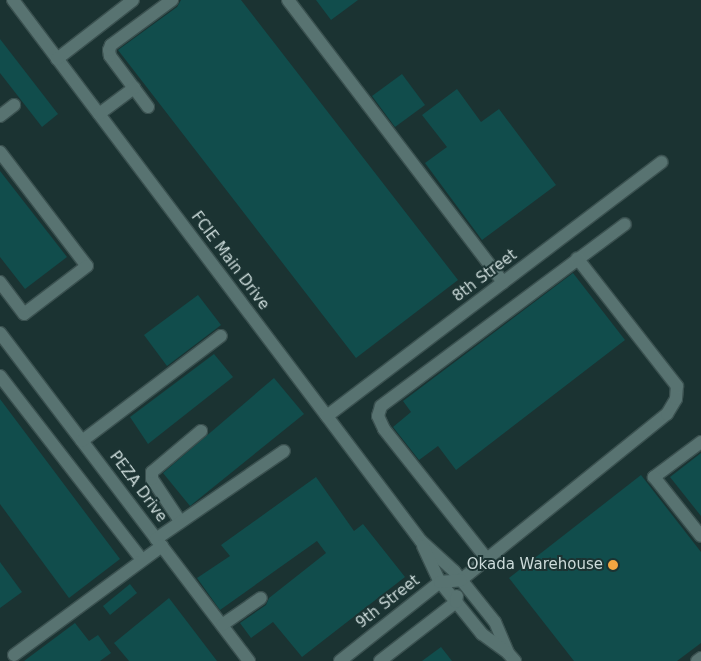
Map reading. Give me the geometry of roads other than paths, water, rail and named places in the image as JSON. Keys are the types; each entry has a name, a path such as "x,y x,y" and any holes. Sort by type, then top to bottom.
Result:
{"street":[{"name":"FCIE Main Drive","path":"12,0 421,541 461,580 494,622 512,657"},
{"path":"57,58 133,0"},
{"path":"148,107 110,56 109,50 112,44 172,0"},
{"path":"288,0 504,282"},
{"path":"99,114 134,88"},
{"path":"0,116 14,105"},
{"path":"0,152 87,266 24,314 0,282"},
{"name":"8th Street","path":"327,416 662,162"},
{"path":"487,559 384,429 378,416 382,406 577,258 625,224"},
{"path":"380,661 456,602 461,580 667,414 676,399 677,386 577,258"},
{"name":"PEZA Drive","path":"0,333 249,661"},
{"path":"82,441 221,336"},
{"path":"0,376 142,560"},
{"path":"180,521 152,479 152,472 201,431"},
{"path":"701,442 654,477 701,536"},
{"path":"14,655 142,560 180,521 284,451"},
{"name":"FCIE Main Drive","path":"421,541 440,582 482,634 512,657"},
{"name":"9th Street","path":"340,661 440,582 461,580"},
{"path":"222,625 261,598"},
{"path":"697,661 701,658"}],"place":[{"name":"Okada Warehouse","path":"613,565"}]}
